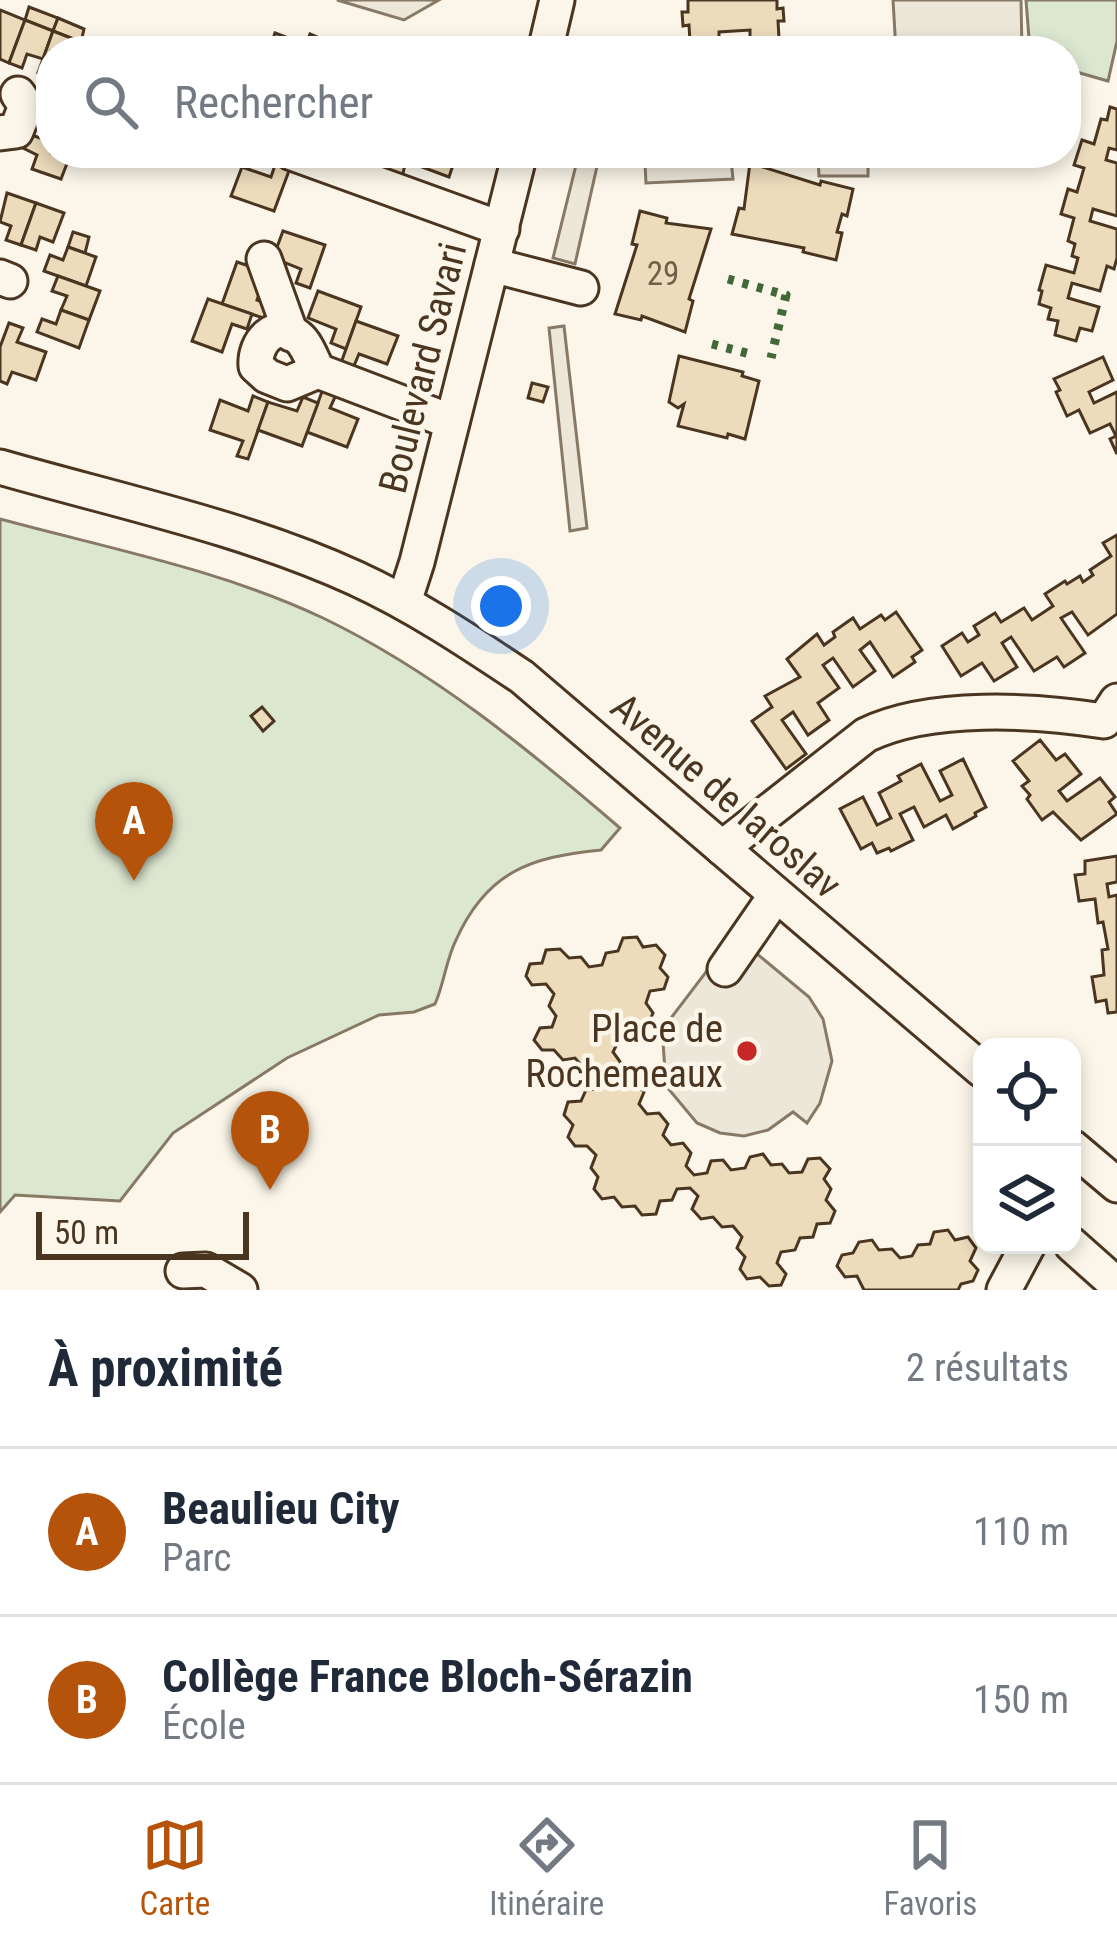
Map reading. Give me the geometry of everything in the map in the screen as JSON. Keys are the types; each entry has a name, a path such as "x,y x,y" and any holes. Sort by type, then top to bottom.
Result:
{"street":[{"path":"549,36 557,0"},
{"path":"0,134 13,134 24,118 26,106 18,94"},
{"path":"333,168 502,230"},
{"name":"Boulevard Savari","path":"404,602 516,168"},
{"path":"264,259 292,334"},
{"path":"492,265 581,287"},
{"path":"318,371 287,384 267,376 256,366 255,355 268,333 282,330 300,338 318,371 452,422"},
{"name":"Avenue de Iaroslav","path":"0,467 278,547 404,602 522,677 973,1062"},
{"path":"722,848 866,735 890,724 922,718 1041,713 1112,724"},
{"path":"725,969 776,895"},
{"path":"1081,1162 1117,1185"},
{"path":"1081,1253 1117,1285"},
{"path":"1004,1290 1023,1254"},
{"path":"183,1271 206,1270 240,1290"}],"green space":[{"path":"1026,0 1117,0 1117,41 1108,81 1081,73 1081,36 1029,36"},
{"path":"0,519 205,573 323,618 441,687 620,828 601,850 533,863 497,883 468,917 456,940 435,1004 414,1012 379,1015 287,1058 173,1133 120,1201 15,1195 0,1212"}],"shaded area":[{"path":"337,0 439,0 404,20"},
{"path":"893,0 1021,0 1022,36 895,36"},
{"path":"575,168 597,168 575,264 553,258"},
{"path":"645,168 732,168 733,179 646,183"},
{"path":"819,168 868,168 868,176 819,176"},
{"path":"564,326 587,528 570,531 549,328"},
{"name":"Place de Rochemeaux","path":"722,951 756,953 809,997 823,1019 832,1061 820,1103 807,1123 793,1112 768,1130 744,1136 720,1133 697,1123 666,1086 663,1042 671,1018"}],"building":[{"path":"688,0 777,0 784,21 778,21 779,36 750,36 750,30 690,36 682,12 688,12"},
{"path":"29,7 58,18 53,31 25,20"},
{"path":"0,10 25,20 9,63 0,59"},
{"path":"58,18 84,29 82,36 53,31"},
{"path":"25,20 53,31 51,36 36,36 36,57 27,54 22,68 9,63"},
{"path":"1110,107 1117,109 1117,150 1109,148 1106,160 1117,163 1117,216 1093,209 1090,221 1117,229 1117,258 1114,269 1107,266 1100,291 1072,283 1068,298 1099,307 1092,331 1080,328 1076,341 1055,335 1058,321 1048,319 1051,308 1039,304 1039,290 1046,265 1074,273 1078,258 1072,256 1075,244 1068,241 1074,218 1061,214 1068,189 1077,192 1084,168 1082,140 1094,144 1101,119 1107,120"},
{"path":"29,134 36,137 36,154 23,148"},
{"path":"36,158 36,168 65,168 61,179 32,169"},
{"path":"242,168 271,177 274,168 290,168 274,211 231,196"},
{"path":"388,168 404,168 402,177"},
{"path":"425,168 452,168 449,177"},
{"path":"749,168 853,189 847,216 842,214 837,232 842,233 836,260 803,252 804,248 732,234 739,208 744,209"},
{"path":"7,193 36,203 21,245 6,240 11,226 0,222"},
{"path":"36,203 64,213 53,242 40,237 36,250 21,245"},
{"path":"640,211 667,218 666,223 711,229 689,299 693,301 685,332 642,316 641,320 615,314 637,245 632,244"},
{"path":"283,231 325,245 310,288 296,283 301,269 273,258"},
{"path":"73,232 89,237 85,253 68,247"},
{"path":"68,247 96,257 86,286 44,271 50,255 63,260"},
{"path":"237,262 267,272 257,300 271,305 266,319 222,304"},
{"path":"58,276 100,291 89,320 61,310 67,296 52,291"},
{"path":"318,291 361,307 346,349 331,343 336,329 308,318"},
{"path":"208,299 252,314 247,329 232,324 222,352 192,341"},
{"path":"61,310 89,320 79,348 37,332 42,319 56,324"},
{"path":"356,321 398,336 387,364 359,354 353,368 341,363"},
{"path":"9,323 23,328 17,342 46,352 36,380 12,372 7,384 0,381 0,347"},
{"path":"679,356 743,372 742,376 759,381 745,439 678,426 684,404 678,408 669,402"},
{"path":"1103,357 1113,380 1089,392 1094,403 1117,392 1117,454 1110,424 1090,433 1079,410 1067,416 1054,379"},
{"path":"532,383 548,387 543,402 528,398"},
{"path":"323,389 336,395 330,408 358,419 347,447 307,432"},
{"path":"253,396 268,402 248,459 237,456 243,441 210,430 220,400 248,411"},
{"path":"303,397 318,403 302,446 258,430 268,402 297,411"},
{"path":"1117,535 1117,614 1088,635 1072,612 1061,618 1085,653 1064,667 1057,657 1034,671 1011,637 1002,643 1017,667 994,681 982,663 961,676 942,646 962,633 968,642 979,635 974,626 995,613 1001,622 1024,608 1032,620 1053,606 1045,594 1065,581 1080,576 1083,582 1093,575 1090,570 1111,556 1103,543"},
{"path":"896,612 922,650 912,657 915,662 893,677 870,642 860,650 875,671 853,687 833,658 823,665 839,688 818,703 829,720 808,735 793,712 782,720 806,754 786,769 752,721 772,707 765,696 800,677 787,659 817,634 824,645 853,618 860,629 881,615 885,620"},
{"path":"262,707 274,721 263,731 251,716"},
{"path":"1040,740 1056,760 1065,754 1081,774 1059,791 1067,801 1100,778 1115,797 1109,802 1117,814 1081,840 1053,812 1042,820 1027,799 1030,795 1022,786 1029,781 1013,761"},
{"path":"963,759 986,807 976,816 953,829 946,815 924,827 914,807 900,814 913,840 891,851 877,853 872,843 861,849 840,809 863,797 877,825 891,818 879,793 921,764 940,801 952,795 940,771"},
{"path":"1117,856 1117,882 1107,884 1109,897 1117,895 1117,1012 1108,1013 1106,1000 1096,1002 1092,977 1104,975 1102,950 1108,949 1103,922 1098,923 1095,899 1079,901 1075,875 1085,874 1085,861"},
{"path":"637,937 643,947 656,945 665,955 660,968 668,977 664,989 650,991 646,1003 653,1013 648,1025 636,1026 631,1039 619,1040 613,1052 621,1063 616,1075 624,1084 637,1084 644,1092 639,1104 647,1114 659,1113 668,1124 663,1135 671,1145 683,1143 691,1153 686,1166 694,1175 707,1173 711,1161 723,1160 731,1170 745,1168 750,1157 763,1154 771,1165 782,1164 789,1173 802,1172 808,1159 820,1158 830,1169 824,1179 831,1189 826,1200 835,1211 830,1223 817,1224 813,1237 800,1238 795,1250 781,1252 777,1263 786,1274 781,1285 769,1286 760,1277 747,1279 740,1269 745,1257 737,1248 742,1237 733,1226 722,1227 713,1217 701,1219 692,1209 698,1196 690,1188 677,1189 672,1200 660,1201 656,1214 642,1215 635,1206 622,1207 614,1197 602,1199 594,1189 598,1177 591,1168 596,1155 587,1146 575,1146 568,1137 573,1125 564,1115 568,1102 581,1101 586,1090 598,1089 604,1076 595,1066 583,1067 575,1058 563,1060 554,1050 542,1050 534,1040 540,1028 552,1027 556,1016 549,1006 554,994 546,984 532,985 526,976 530,964 542,963 546,950 560,949 569,958 581,957 589,967 602,965 606,953 618,951 623,938"},
{"path":"948,1230 955,1240 968,1237 973,1244 970,1261 978,1270 973,1281 961,1284 958,1290 864,1290 857,1276 845,1277 837,1266 842,1255 853,1253 859,1242 872,1240 879,1250 892,1249 900,1258 912,1256 918,1245 930,1244 934,1232"}],"hedge":[{"path":"728,279 786,295 771,358"},
{"path":"712,344 754,355"}],"place":[{"name":"Beaulieu City","path":"134,881"},
{"name":"Place de Rochemeaux","path":"747,1051"},
{"name":"Collège France Bloch-Sérazin","path":"270,1190"}]}
